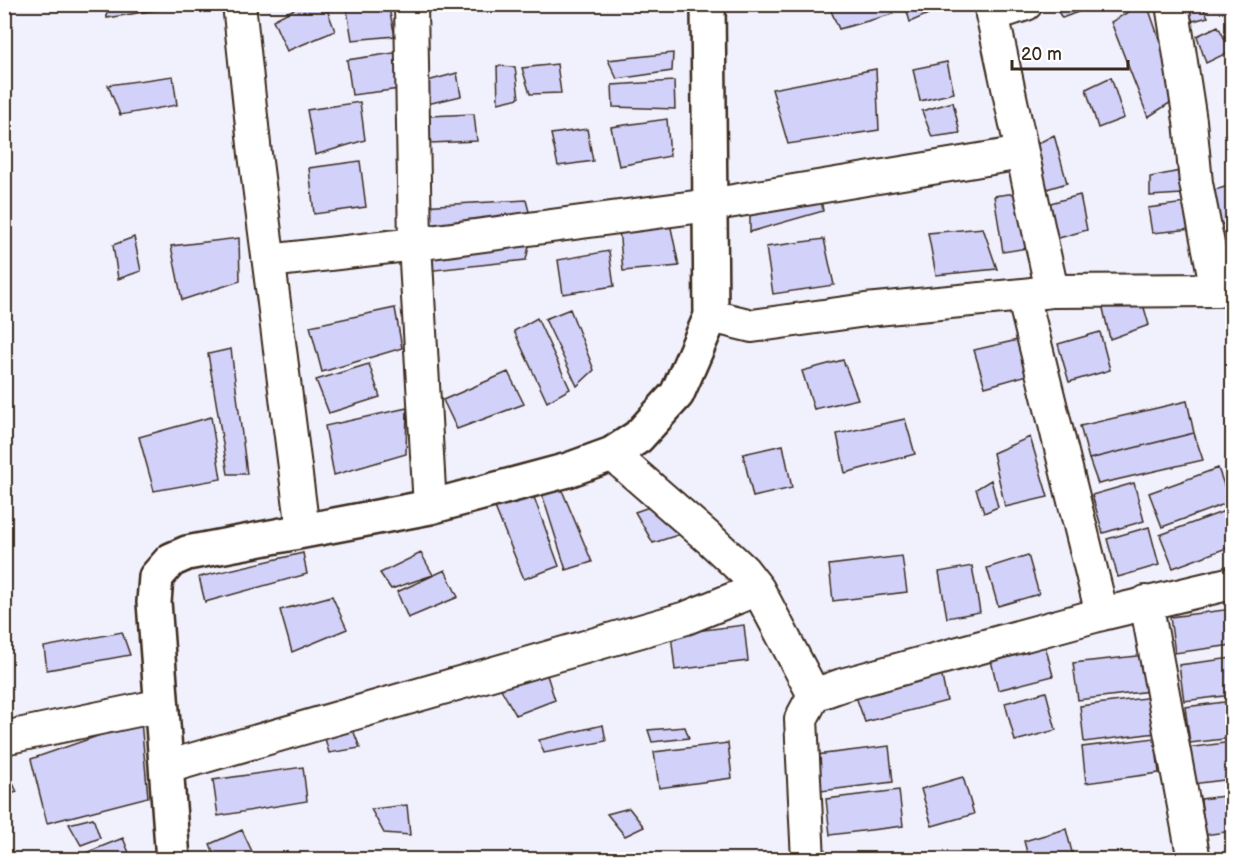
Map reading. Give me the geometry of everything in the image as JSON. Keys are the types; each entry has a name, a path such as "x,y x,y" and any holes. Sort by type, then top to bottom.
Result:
{"street":[{"path":"239,4 255,154 303,530"},
{"path":"411,4 415,244 430,507"},
{"path":"173,860 154,602 156,577 171,560 187,554 303,530 430,507 568,470 612,454 638,437 677,394 711,316 708,4"},
{"path":"1026,4 991,10 1022,153 1038,293 1102,614"},
{"path":"711,316 752,327 866,310 1038,293 1225,288 1196,183 1190,121 1172,4"},
{"path":"269,261 710,205 1022,153"},
{"path":"612,454 744,571 758,589 814,695"},
{"path":"808,860 801,719 814,695 842,685 1146,602 1233,583"},
{"path":"167,767 686,618 758,589"},
{"path":"1146,602 1194,860"},
{"path":"4,738 162,705"}],"building":[{"path":"106,4 179,4 179,6 107,18"},
{"path":"304,4 325,4 335,31 287,51 273,20"},
{"path":"346,4 388,4 395,36 352,40"},
{"path":"828,4 891,4 893,14 839,29"},
{"path":"905,4 951,4 910,22"},
{"path":"1054,4 1099,4 1062,18"},
{"path":"1142,4 1147,4 1179,97 1148,117 1111,22"},
{"path":"1184,4 1201,4 1208,17 1193,21"},
{"path":"1218,26 1231,51 1206,63 1197,36"},
{"path":"400,52 400,89 352,95 347,60"},
{"path":"673,53 672,71 617,79 608,60"},
{"path":"947,62 954,93 920,101 913,69"},
{"path":"557,64 561,93 530,94 522,68"},
{"path":"497,66 515,67 519,98 498,103"},
{"path":"876,69 879,130 788,144 772,89"},
{"path":"457,73 461,96 423,105 420,83"},
{"path":"173,76 177,105 120,115 108,85"},
{"path":"1111,77 1124,118 1098,128 1086,89"},
{"path":"674,81 675,109 613,107 612,85"},
{"path":"360,102 365,140 315,155 307,110"},
{"path":"953,102 960,133 932,137 922,111"},
{"path":"474,114 477,141 430,143 428,116"},
{"path":"667,119 670,156 619,166 611,127"},
{"path":"587,129 593,161 558,166 551,134"},
{"path":"1054,135 1067,183 1040,191 1031,147"},
{"path":"360,161 366,207 314,214 309,168"},
{"path":"1180,171 1182,194 1150,196 1150,177"},
{"path":"1232,185 1232,221 1220,225 1211,191"},
{"path":"1024,192 1034,247 1003,252 994,196"},
{"path":"820,194 823,211 750,232 750,209"},
{"path":"1080,195 1087,230 1052,240 1043,205"},
{"path":"526,200 532,223 423,234 420,206"},
{"path":"1185,203 1192,229 1152,233 1148,208"},
{"path":"670,223 679,266 623,271 619,229"},
{"path":"983,228 997,269 936,275 928,233"},
{"path":"134,237 141,271 118,279 113,245"},
{"path":"531,237 526,260 426,271 426,250"},
{"path":"239,238 240,281 182,300 171,246"},
{"path":"824,239 834,285 773,294 766,247"},
{"path":"609,251 614,286 563,294 558,260"},
{"path":"1140,294 1149,325 1110,339 1102,304"},
{"path":"395,308 402,348 322,372 310,326"},
{"path":"570,309 594,370 577,386 545,319"},
{"path":"537,318 570,389 547,402 514,331"},
{"path":"1100,332 1110,370 1069,382 1058,344"},
{"path":"1022,339 1031,374 985,387 974,350"},
{"path":"231,349 247,474 228,474 208,354"},
{"path":"843,360 858,399 814,409 802,371"},
{"path":"369,364 380,397 329,413 316,380"},
{"path":"508,372 524,404 457,429 443,400"},
{"path":"1187,401 1194,433 1089,459 1080,426"},
{"path":"407,408 406,454 334,475 325,426"},
{"path":"211,417 221,479 154,491 139,437"},
{"path":"905,419 915,454 845,473 837,434"},
{"path":"1194,433 1203,460 1098,484 1089,459"},
{"path":"1030,437 1048,497 1005,507 993,453"},
{"path":"783,445 792,488 753,497 743,454"},
{"path":"1218,468 1230,502 1162,527 1149,493"},
{"path":"991,480 998,507 984,513 976,489"},
{"path":"559,483 592,562 566,570 541,491"},
{"path":"1134,483 1144,521 1103,533 1092,495"},
{"path":"531,489 559,566 524,579 492,500"},
{"path":"652,506 681,534 653,543 635,512"},
{"path":"1230,509 1232,546 1173,568 1160,535"},
{"path":"1149,527 1159,565 1118,577 1107,539"},
{"path":"303,553 307,574 205,602 199,577"},
{"path":"421,553 433,575 391,589 380,573"},
{"path":"1028,555 1039,594 998,606 987,568"},
{"path":"902,556 907,592 833,601 829,565"},
{"path":"972,566 980,612 947,618 939,572"},
{"path":"445,570 458,597 408,618 397,592"},
{"path":"332,596 347,629 292,652 280,610"},
{"path":"1232,609 1232,645 1175,653 1170,617"},
{"path":"744,625 748,661 675,670 671,634"},
{"path":"122,632 130,655 47,670 44,647"},
{"path":"1043,637 1053,676 998,690 989,652"},
{"path":"1146,655 1150,691 1078,700 1073,663"},
{"path":"1232,658 1232,695 1184,701 1179,665"},
{"path":"940,667 947,701 865,722 854,691"},
{"path":"546,672 555,700 516,715 501,689"},
{"path":"1046,692 1056,730 1015,741 1005,703"},
{"path":"1153,697 1156,733 1084,742 1080,706"},
{"path":"1232,701 1232,738 1190,743 1185,707"},
{"path":"141,721 148,797 47,823 31,759"},
{"path":"350,722 360,748 329,753 323,731"},
{"path":"603,725 606,741 544,753 539,740"},
{"path":"685,727 689,738 652,742 648,730"},
{"path":"1155,738 1159,773 1086,783 1082,747"},
{"path":"1232,742 1232,779 1192,784 1187,748"},
{"path":"728,743 732,778 659,788 654,752"},
{"path":"889,746 893,782 821,791 816,755"},
{"path":"4,764 17,792 4,796"},
{"path":"303,767 307,801 218,816 213,780"},
{"path":"963,777 974,814 932,826 921,789"},
{"path":"899,790 903,826 830,835 826,799"},
{"path":"1232,795 1232,831 1205,835 1201,799"},
{"path":"407,805 410,835 384,833 371,809"},
{"path":"629,808 644,827 625,836 607,814"},
{"path":"93,818 100,838 81,845 69,824"},
{"path":"1066,829 1074,860 1029,860 1024,841"},
{"path":"242,830 256,860 217,860 210,844"},
{"path":"123,838 132,860 68,860"}]}
